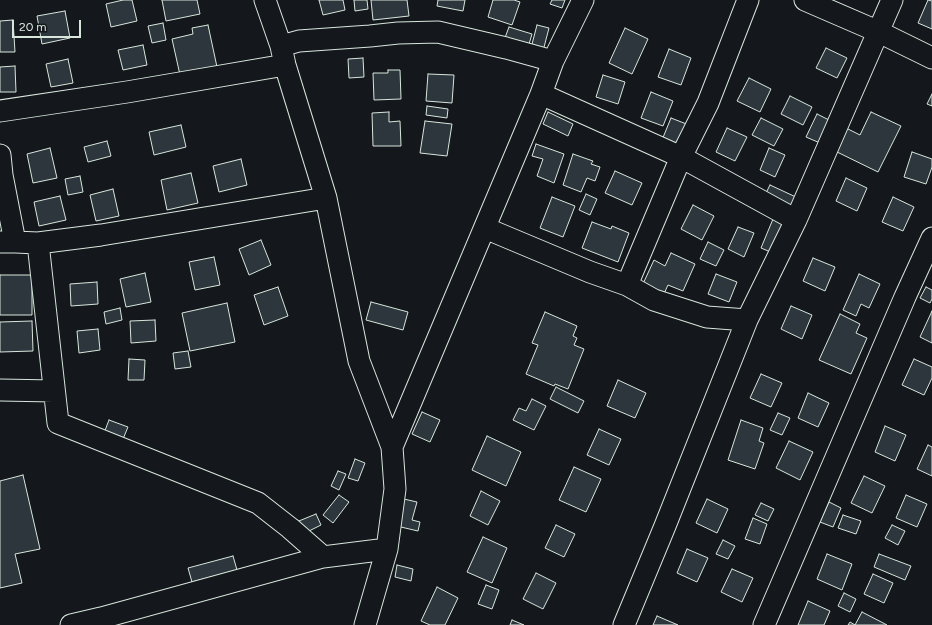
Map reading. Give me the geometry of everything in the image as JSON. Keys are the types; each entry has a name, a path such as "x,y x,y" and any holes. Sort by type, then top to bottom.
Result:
{"street":[{"path":"265,0 326,198 359,361 392,447 395,489 387,549 365,625"},
{"path":"392,447 541,94 553,61 583,0"},
{"path":"627,286 681,157 708,103 748,0"},
{"path":"805,0 879,32 932,58"},
{"path":"624,625 747,320 796,220 892,0"},
{"path":"0,111 127,92 283,55 299,41 398,33 438,32 553,61"},
{"path":"541,94 681,157 796,220"},
{"path":"0,155 7,242 38,243 101,235 326,198"},
{"path":"485,228 627,286 654,300 708,317 747,320"},
{"path":"764,625 905,297 932,238"},
{"path":"38,243 58,423 258,503 290,528 323,557"},
{"path":"0,390 54,392"},
{"path":"71,625 102,622 323,557 387,549"}],"building":[{"path":"123,0 132,0 137,21 111,27 106,4"},
{"path":"162,0 197,0 200,14 166,21"},
{"path":"319,0 343,0 345,10 323,15"},
{"path":"354,0 367,0 368,9 355,11"},
{"path":"371,0 407,0 409,16 373,20"},
{"path":"438,0 465,0 463,11 437,6"},
{"path":"493,0 514,0 520,2 512,25 488,17"},
{"path":"552,0 565,0 562,8 550,4"},
{"path":"928,0 932,1 932,29 918,23"},
{"path":"65,11 70,38 42,44 37,16"},
{"path":"13,20 15,52 0,52 0,21"},
{"path":"163,23 166,40 152,43 148,26"},
{"path":"208,25 217,67 180,75 172,39 193,34 192,28"},
{"path":"537,25 549,28 543,51 531,48"},
{"path":"509,27 532,34 527,51 503,43"},
{"path":"625,28 648,39 632,74 609,63"},
{"path":"143,45 147,65 123,70 118,50"},
{"path":"826,48 847,58 837,78 816,68"},
{"path":"669,49 691,58 681,85 658,77"},
{"path":"363,58 364,77 349,78 348,59"},
{"path":"68,59 73,83 51,87 46,64"},
{"path":"15,66 16,92 0,92 0,67"},
{"path":"388,70 400,70 401,99 374,100 373,73 388,73"},
{"path":"428,74 454,75 452,103 426,101"},
{"path":"603,75 625,82 618,104 596,97"},
{"path":"749,78 771,89 760,112 737,101"},
{"path":"651,92 673,101 663,126 641,118"},
{"path":"932,94 932,106 927,104"},
{"path":"790,96 812,107 803,125 781,114"},
{"path":"427,106 448,109 447,118 426,115"},
{"path":"389,112 389,122 400,121 401,146 373,146 372,113"},
{"path":"548,112 573,124 568,136 543,124"},
{"path":"871,112 901,126 878,172 833,150 844,127 860,135"},
{"path":"817,114 831,121 820,143 806,137"},
{"path":"671,118 689,125 680,148 662,140"},
{"path":"761,118 783,129 774,146 752,135"},
{"path":"425,121 452,124 447,156 420,153"},
{"path":"181,125 186,147 154,155 149,132"},
{"path":"727,128 747,137 735,161 716,152"},
{"path":"107,141 111,156 88,162 84,147"},
{"path":"536,144 564,154 554,183 537,176 543,159 532,156"},
{"path":"50,148 57,178 33,183 27,154"},
{"path":"769,148 785,155 775,177 760,170"},
{"path":"912,152 932,159 932,167 926,184 904,177"},
{"path":"573,154 593,161 591,164 600,167 595,181 587,178 581,192 563,185"},
{"path":"241,159 247,185 219,192 213,166"},
{"path":"615,171 642,183 632,205 605,193"},
{"path":"191,173 198,203 167,210 161,180"},
{"path":"80,176 83,192 68,195 65,179"},
{"path":"846,178 867,188 857,211 836,201"},
{"path":"770,185 798,198 793,210 764,197"},
{"path":"113,189 119,216 96,221 90,195"},
{"path":"586,194 597,199 590,215 579,210"},
{"path":"60,196 66,220 39,226 34,202"},
{"path":"552,197 575,206 563,237 540,228"},
{"path":"893,197 914,207 903,231 882,222"},
{"path":"693,205 714,216 702,240 681,229"},
{"path":"773,219 785,224 773,253 761,248"},
{"path":"592,222 611,229 612,226 629,233 618,262 582,248"},
{"path":"738,227 754,233 744,257 728,249"},
{"path":"261,240 271,265 249,275 239,249"},
{"path":"708,242 724,250 716,266 700,259"},
{"path":"671,253 695,264 683,291 668,285 663,296 642,286 654,260 665,266"},
{"path":"214,257 220,285 195,290 189,262"},
{"path":"813,258 835,267 825,291 803,281"},
{"path":"145,273 151,302 126,307 120,279"},
{"path":"716,274 737,282 729,302 708,294"},
{"path":"859,274 880,284 869,308 861,304 856,316 843,310"},
{"path":"0,275 32,275 32,315 0,315"},
{"path":"97,282 98,304 71,306 70,284"},
{"path":"278,287 288,316 264,325 254,295"},
{"path":"926,287 932,290 932,299 930,303 920,298"},
{"path":"371,302 408,312 403,330 366,320"},
{"path":"227,303 235,342 190,351 182,313"},
{"path":"791,306 812,315 802,339 781,329"},
{"path":"120,308 122,320 106,324 104,312"},
{"path":"932,311 932,343 920,337"},
{"path":"545,312 577,326 573,336 577,338 574,345 584,349 568,389 555,384 554,386 526,374 538,345 532,343"},
{"path":"840,314 860,324 856,333 867,338 851,374 819,360"},
{"path":"155,320 156,341 131,343 130,321"},
{"path":"32,321 33,351 0,352 0,322"},
{"path":"98,329 100,350 79,353 77,331"},
{"path":"188,351 191,367 175,369 173,353"},
{"path":"129,359 145,360 144,380 128,380"},
{"path":"914,359 932,367 932,378 924,395 902,385"},
{"path":"761,374 782,383 771,407 750,398"},
{"path":"618,380 646,393 635,418 607,406"},
{"path":"556,387 584,401 578,413 550,399"},
{"path":"808,393 829,403 818,427 798,418"},
{"path":"532,399 546,406 534,430 513,420 519,408 526,411"},
{"path":"422,412 440,420 430,442 412,434"},
{"path":"778,413 790,418 782,435 770,430"},
{"path":"109,420 128,427 123,439 104,433"},
{"path":"741,420 763,428 759,441 764,443 755,469 728,460"},
{"path":"885,426 906,435 895,461 875,452"},
{"path":"599,429 621,439 609,465 587,455"},
{"path":"487,436 521,452 506,486 472,470"},
{"path":"789,441 813,452 800,480 776,468"},
{"path":"928,445 932,447 932,476 917,469"},
{"path":"355,459 365,463 358,481 348,478"},
{"path":"574,467 601,479 586,512 559,500"},
{"path":"338,471 346,474 339,490 331,486"},
{"path":"23,475 40,549 15,554 22,583 0,588 0,481"},
{"path":"864,476 885,486 872,513 851,503"},
{"path":"481,491 500,501 488,525 470,516"},
{"path":"339,495 349,502 333,523 323,515"},
{"path":"906,495 927,504 917,527 896,518"},
{"path":"395,497 417,502 412,520 420,522 418,531 388,524"},
{"path":"707,499 728,509 717,533 696,523"},
{"path":"829,502 841,508 833,527 820,522"},
{"path":"761,503 774,509 768,521 755,515"},
{"path":"316,514 321,525 299,536 294,523"},
{"path":"843,515 861,521 856,534 838,528"},
{"path":"753,518 767,524 760,544 745,539"},
{"path":"556,525 575,534 564,557 545,548"},
{"path":"892,525 905,531 898,545 885,538"},
{"path":"483,537 507,548 492,583 467,572"},
{"path":"723,540 735,546 728,559 716,554"},
{"path":"687,549 708,558 697,582 677,573"},
{"path":"827,554 852,564 842,590 817,579"},
{"path":"879,554 911,566 905,580 874,567"},
{"path":"233,556 237,570 192,582 188,568"},
{"path":"397,565 413,569 411,581 395,577"},
{"path":"732,569 753,578 742,602 721,592"},
{"path":"536,573 556,583 543,609 523,599"},
{"path":"873,574 893,583 884,603 864,594"},
{"path":"486,585 499,590 492,609 478,604"},
{"path":"437,587 458,598 445,625 430,625 421,621"},
{"path":"844,593 856,599 850,612 838,606"},
{"path":"808,601 830,611 824,625 798,625"},
{"path":"862,612 887,625 855,625"},
{"path":"657,616 678,625 653,625"},
{"path":"512,620 524,625 510,625"},
{"path":"850,622 855,625 848,625"}]}
